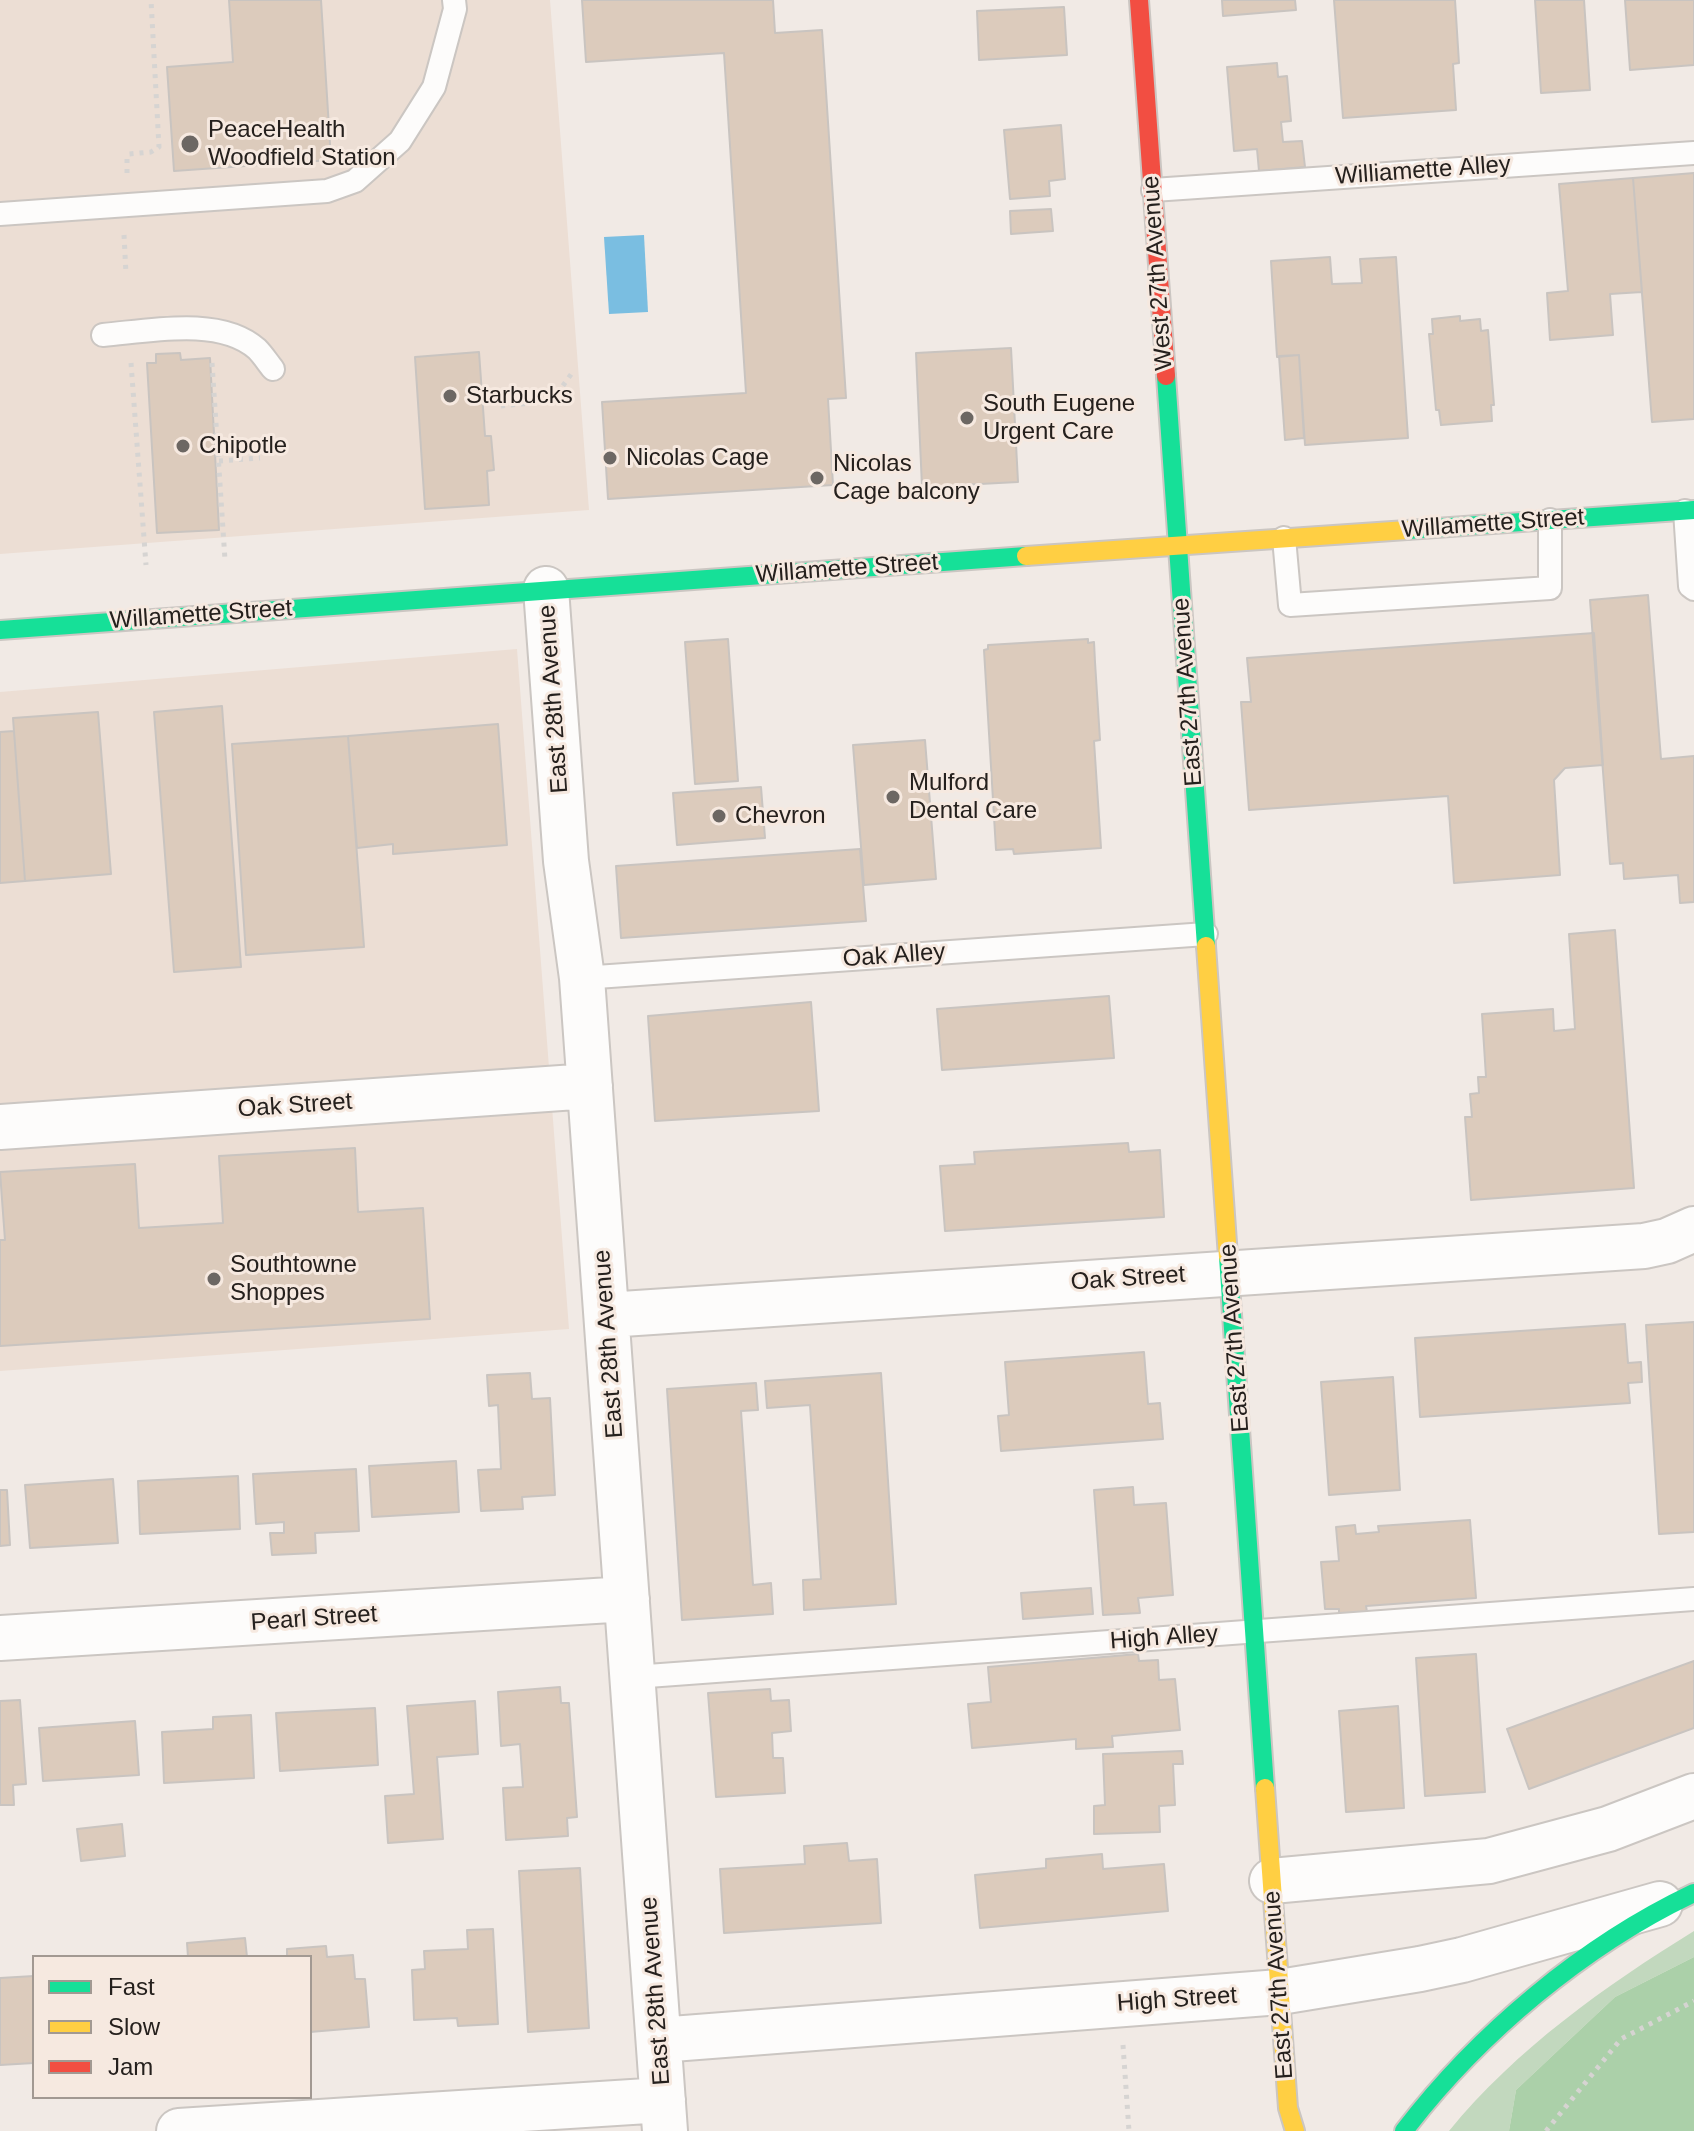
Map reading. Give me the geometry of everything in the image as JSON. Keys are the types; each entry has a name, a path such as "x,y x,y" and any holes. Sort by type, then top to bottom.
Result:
{"street":[{"name":"West 27th Avenue","path":"1139,0 1178,545"},
{"name":"Willamette Street","path":"0,630 1689,510"},
{"name":"East 27th Avenue","path":"1178,545 1288,2108 1295,2131"},
{"name":"East 28th Avenue","path":"546,589 566,861 582,978 664,2116"},
{"name":"Oak Street","path":"0,1127 590,1086"},
{"name":"Oak Street","path":"607,1315 1644,1246 1667,1241 1694,1229"},
{"name":"Pearl Street","path":"0,1638 627,1599"},
{"path":"1272,1881 1489,1861 1608,1829 1694,1796"},
{"path":"1404,2131 1469,2056 1537,1993 1613,1939 1690,1895"},
{"name":"High Street","path":"659,2040 1280,1992 1462,1960 1690,1895"},
{"path":"179,2131 664,2116"}],"lane":[{"path":"0,214 327,191 355,181 400,141 434,87 455,9 454,0"},
{"name":"Williamette Alley","path":"1153,190 1694,153"},
{"path":"103,335 188,329 223,331 258,350 273,369"},
{"path":"1689,510 1690,586 1694,589"},
{"path":"1284,538 1290,605 1550,588 1550,520"},
{"name":"Oak Alley","path":"582,978 1206,934"},
{"name":"High Alley","path":"634,1677 1694,1599"}],"path":[{"path":"127,182 129,154 151,152 159,147 151,0"},
{"path":"124,221 126,274"},
{"path":"130,349 146,565"},
{"path":"211,350 225,560"},
{"path":"501,406 552,401 572,373"},
{"path":"219,461 260,458"},
{"path":"1546,2131 1621,2039 1694,2001"},
{"path":"1120,2004 1129,2131"}],"shaded area":[{"path":"0,0 550,0 589,510 0,554"},
{"path":"517,649 569,1329 0,1371 0,692"}],"green space":[{"path":"1694,1931 1694,1957 1615,1997 1516,2090 1509,2131 1449,2131 1532,2046 1595,1997"},
{"path":"1694,1957 1694,2131 1509,2131 1516,2090 1615,1997"}],"water":[{"path":"644,235 648,312 609,314 604,237"}],"building":[{"path":"229,0 321,0 331,160 174,171 167,67 233,62"},
{"path":"582,0 773,0 775,33 822,30 846,398 828,399 833,485 608,499 602,402 746,393 724,53 586,62"},
{"path":"1222,0 1295,0 1296,10 1223,16"},
{"path":"1334,0 1455,0 1459,63 1453,64 1456,110 1343,118"},
{"path":"1535,0 1584,0 1590,90 1541,93"},
{"path":"1625,0 1694,0 1694,65 1630,70"},
{"path":"1064,7 1067,55 979,60 977,11"},
{"path":"1277,63 1278,77 1287,76 1291,121 1281,122 1283,142 1302,141 1305,167 1259,171 1257,149 1234,151 1227,67"},
{"path":"1061,125 1065,179 1049,181 1050,196 1010,199 1004,130"},
{"path":"1694,173 1694,419 1652,422 1633,178"},
{"path":"1633,178 1642,292 1610,294 1613,335 1550,340 1547,293 1568,291 1559,184"},
{"path":"1051,209 1053,231 1011,234 1010,211"},
{"path":"1330,257 1332,284 1362,283 1360,259 1396,257 1408,438 1305,445 1299,355 1277,357 1271,261"},
{"path":"1460,316 1460,321 1480,319 1481,331 1488,330 1494,405 1491,405 1492,421 1441,425 1439,410 1436,410 1429,334 1433,334 1432,319"},
{"name":"South Eugene Urgent Care","path":"1011,348 1018,482 922,487 916,353"},
{"name":"Starbucks","path":"479,352 485,436 491,436 494,470 487,471 489,505 425,509 415,357"},
{"name":"Chipotle","path":"180,353 181,360 210,358 219,530 157,533 147,363 156,363 156,354"},
{"path":"1299,355 1304,438 1285,440 1279,356"},
{"path":"1648,595 1661,759 1694,756 1694,902 1680,903 1678,875 1624,879 1623,863 1610,864 1590,600"},
{"path":"1594,633 1603,765 1565,768 1554,780 1560,875 1454,883 1448,796 1249,810 1241,702 1251,702 1247,658"},
{"name":"Chevron","path":"728,639 738,781 695,784 685,642"},
{"path":"1088,639 1088,643 1094,642 1100,740 1094,741 1101,848 1014,854 1013,849 996,850 984,650 988,649 988,645"},
{"path":"222,706 241,967 174,972 154,712"},
{"path":"98,712 111,874 25,881 13,718"},
{"path":"498,724 507,845 393,854 393,844 357,848 348,736"},
{"path":"14,731 25,881 0,883 0,732"},
{"path":"348,736 364,947 246,955 232,744"},
{"name":"Mulford Dental Care","path":"925,740 936,879 864,885 853,745"},
{"name":"Chevron","path":"761,787 765,838 677,845 673,793"},
{"path":"860,849 866,921 621,938 616,866"},
{"path":"1615,930 1634,1188 1471,1200 1465,1117 1472,1117 1470,1094 1479,1093 1478,1077 1486,1077 1482,1014 1553,1009 1554,1031 1575,1029 1569,934"},
{"path":"1109,996 1114,1058 942,1070 937,1009"},
{"path":"811,1002 819,1111 655,1121 648,1016"},
{"path":"1128,1143 1129,1152 1160,1150 1164,1217 945,1231 940,1166 975,1164 974,1152"},
{"name":"Southtowne Shoppes","path":"355,1148 358,1212 423,1208 430,1319 0,1346 0,1240 5,1240 0,1172 135,1164 139,1228 223,1223 219,1156"},
{"path":"1694,1322 1694,1532 1659,1534 1646,1325"},
{"path":"1625,1324 1628,1363 1641,1362 1642,1382 1628,1383 1630,1403 1420,1417 1415,1338"},
{"path":"1144,1352 1148,1404 1160,1403 1163,1439 1001,1451 998,1416 1009,1415 1005,1362"},
{"path":"530,1373 532,1399 550,1398 555,1495 522,1497 523,1509 481,1511 478,1470 501,1469 498,1405 489,1406 487,1375"},
{"path":"881,1373 896,1604 804,1610 803,1580 821,1579 810,1405 767,1408 765,1381"},
{"path":"1393,1377 1400,1490 1329,1495 1321,1382"},
{"path":"756,1383 758,1410 741,1411 753,1585 771,1583 773,1614 682,1620 667,1389"},
{"path":"456,1461 459,1512 372,1517 369,1466"},
{"path":"356,1469 359,1531 315,1533 316,1553 272,1555 270,1533 284,1533 284,1522 256,1524 253,1474"},
{"path":"238,1476 240,1529 140,1534 138,1481"},
{"path":"113,1479 118,1543 30,1548 25,1485"},
{"path":"1133,1487 1134,1505 1166,1503 1173,1595 1138,1598 1140,1613 1103,1615 1094,1490"},
{"path":"0,1490 7,1490 10,1545 0,1546"},
{"path":"1470,1520 1476,1598 1366,1606 1367,1612 1339,1614 1339,1609 1325,1609 1321,1562 1339,1561 1336,1527 1355,1525 1356,1534 1379,1532 1378,1526"},
{"path":"1091,1588 1093,1614 1023,1619 1021,1593"},
{"path":"1138,1654 1139,1661 1158,1660 1159,1680 1175,1679 1180,1730 1112,1736 1113,1747 1076,1749 1076,1739 972,1748 968,1704 991,1702 988,1667"},
{"path":"1476,1654 1485,1792 1425,1796 1416,1658"},
{"path":"1694,1661 1694,1728 1529,1789 1507,1729"},
{"path":"560,1687 561,1703 569,1703 577,1817 567,1818 568,1836 506,1840 503,1788 523,1787 520,1744 501,1746 498,1692"},
{"path":"770,1689 771,1701 789,1700 791,1731 772,1733 773,1758 783,1758 785,1793 716,1797 708,1693"},
{"path":"20,1700 26,1784 13,1785 14,1805 0,1805 0,1701"},
{"path":"475,1701 478,1754 437,1757 443,1839 388,1843 385,1796 414,1794 407,1706"},
{"path":"1398,1706 1404,1808 1346,1812 1339,1711"},
{"path":"375,1708 378,1765 280,1771 276,1713"},
{"path":"251,1715 254,1778 164,1783 162,1732 213,1729 213,1717"},
{"path":"135,1721 139,1775 43,1781 39,1728"},
{"path":"1182,1751 1183,1764 1173,1764 1175,1805 1159,1806 1160,1832 1094,1834 1094,1806 1105,1805 1103,1754"},
{"path":"122,1824 125,1856 81,1861 77,1829"},
{"path":"847,1843 849,1861 877,1859 881,1923 724,1933 720,1869 805,1864 804,1846"},
{"path":"1102,1854 1103,1869 1164,1864 1168,1911 980,1928 975,1875 1046,1868 1046,1859"},
{"path":"580,1868 589,2028 528,2032 519,1871"},
{"path":"493,1929 498,2024 458,2026 457,2018 414,2020 412,1970 425,1969 424,1951 468,1949 467,1930"},
{"path":"245,1938 247,1955 188,1955 187,1943"},
{"path":"326,1946 327,1957 353,1955 355,1979 365,1979 369,2027 312,2032 312,1955 287,1955 287,1949"},
{"path":"32,1976 32,2063 0,2065 0,1978"}],"traffic: fast":[{"path":"1166,376 1206,946"},
{"path":"1407,530 1694,510"},
{"path":"0,630 1026,556"},
{"path":"1228,1257 1265,1788"},
{"path":"1404,2131 1465,2060 1536,1995 1613,1938 1694,1893"}],"traffic: slow":[{"path":"1026,556 1407,530"},
{"path":"1206,946 1228,1257"},
{"path":"1265,1788 1288,2108 1295,2131"}],"traffic: jam":[{"path":"1139,0 1166,376"}],"place":[{"name":"PeaceHealth Woodfield Station","path":"190,144"},
{"name":"Starbucks","path":"450,396"},
{"name":"South Eugene Urgent Care","path":"967,418"},
{"name":"Chipotle","path":"183,446"},
{"name":"Nicolas Cage","path":"610,458"},
{"name":"Nicolas Cage balcony","path":"817,478"},
{"name":"Mulford Dental Care","path":"893,797"},
{"name":"Chevron","path":"719,816"},
{"name":"Southtowne Shoppes","path":"214,1279"}]}
